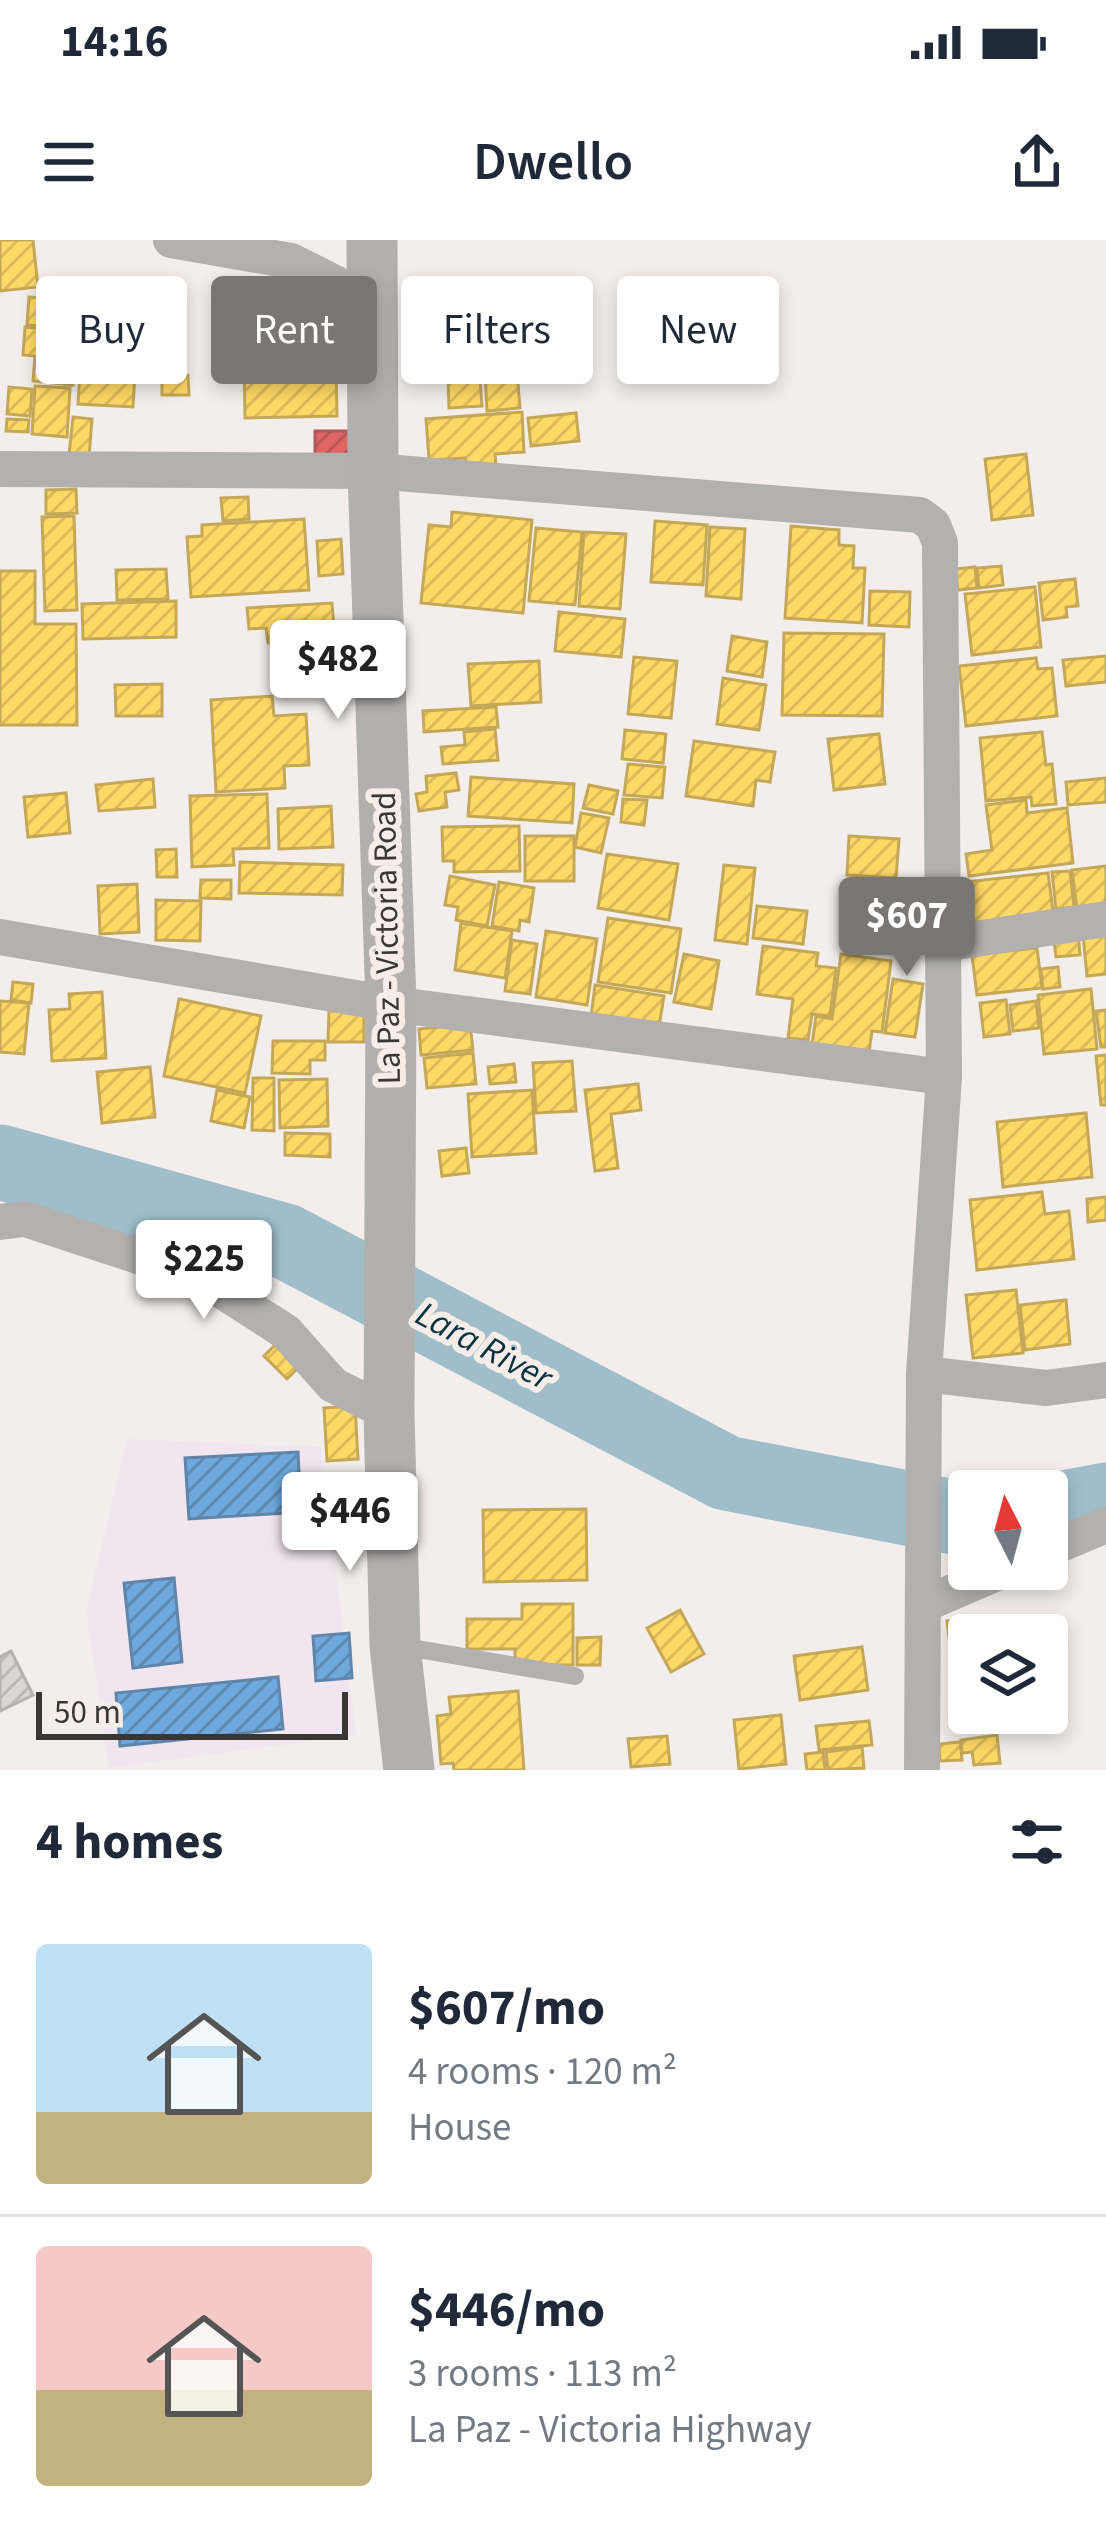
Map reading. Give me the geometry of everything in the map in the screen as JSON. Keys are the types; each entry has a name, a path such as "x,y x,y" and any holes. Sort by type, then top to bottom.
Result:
{"main road":[{"name":"La Paz - Victoria Road","path":"372,240 372,276"},
{"name":"La Paz - Victoria Road","path":"372,384 391,1004 388,1393 395,1646 409,1770"}],"street":[{"path":"171,240 291,261 321,276"},
{"path":"0,470 373,471 920,515 933,525 940,543 944,1077 924,1373 922,1770"},
{"path":"943,944 1106,920"},
{"path":"0,937 391,1004 944,1077"},
{"path":"0,1222 25,1219 199,1276 286,1332 333,1385 388,1393"},
{"path":"924,1373 1046,1388 1106,1380"},
{"path":"1068,1541 1106,1525"},
{"path":"925,1604 957,1590"}],"lane":[{"path":"395,1646 575,1676"}],"shaded area":[{"path":"127,1439 321,1447 356,1735 109,1768 86,1611"}],"building: Homes":[{"path":"0,240 33,240 36,287 0,291"},
{"path":"29,297 36,298 36,326 27,325"},
{"path":"25,327 36,328 36,381 35,356 23,355"},
{"path":"187,375 189,395 162,395 162,384 187,384"},
{"path":"79,384 134,384 133,407 78,404"},
{"path":"244,384 336,384 337,416 245,418"},
{"path":"448,384 480,384 482,406 449,408"},
{"path":"486,384 518,384 520,408 487,411"},
{"path":"35,386 70,388 67,437 32,434"},
{"path":"9,387 32,389 30,416 7,414"},
{"path":"522,412 524,452 495,454 496,464 466,466 465,458 429,460 426,419"},
{"path":"576,413 579,441 531,446 528,418"},
{"path":"73,417 92,419 89,457 69,455"},
{"path":"7,419 29,420 28,432 6,431"},
{"path":"1026,454 1033,515 992,520 985,459"},
{"path":"76,489 77,513 46,514 46,490"},
{"path":"248,497 249,519 223,521 221,498"},
{"path":"452,512 532,520 523,613 421,603 429,525 451,527"},
{"path":"74,516 77,610 45,611 42,517"},
{"path":"304,519 309,590 191,597 187,537 202,536 202,525"},
{"path":"655,521 707,525 703,585 651,582"},
{"path":"791,526 839,530 839,545 854,546 853,568 865,568 862,623 785,618"},
{"path":"710,527 745,529 741,599 706,596"},
{"path":"536,528 582,532 575,605 529,601"},
{"path":"584,532 626,534 620,609 579,606"},
{"path":"341,539 343,574 319,576 317,541"},
{"path":"1001,566 1003,585 979,588 977,568"},
{"path":"975,567 977,588 958,590 955,569"},
{"path":"166,569 168,599 117,600 116,570"},
{"path":"0,571 35,571 35,624 76,624 77,725 0,725"},
{"path":"1075,579 1078,606 1066,607 1067,617 1043,620 1039,583"},
{"path":"1035,587 1041,647 972,655 965,594"},
{"path":"870,591 910,592 909,627 869,625"},
{"path":"176,601 176,637 83,639 82,604"},
{"path":"332,603 335,639 268,643 266,628 249,629 247,608"},
{"path":"559,612 625,619 621,657 555,651"},
{"path":"784,633 884,634 882,716 782,715"},
{"path":"732,636 767,642 762,677 727,671"},
{"path":"334,651 335,678 286,681 284,654"},
{"path":"1106,656 1106,682 1066,686 1063,660"},
{"path":"634,657 677,661 671,718 628,714"},
{"path":"1036,658 1038,669 1052,668 1057,716 966,726 959,666"},
{"path":"539,661 541,702 471,706 468,664"},
{"path":"723,678 766,685 759,730 717,724"},
{"path":"162,684 162,716 116,716 115,685"},
{"path":"272,696 274,716 306,714 309,765 284,766 285,788 216,792 211,700"},
{"path":"496,707 498,727 424,732 423,711"},
{"path":"495,729 498,760 443,764 441,747 465,745 464,732"},
{"path":"625,730 666,734 663,763 622,759"},
{"path":"1042,732 1046,765 1052,764 1056,804 1032,806 1031,797 986,801 980,738"},
{"path":"879,734 885,784 834,790 828,739"},
{"path":"694,741 775,752 770,782 756,780 753,806 686,796"},
{"path":"628,764 665,767 662,798 624,795"},
{"path":"456,773 459,790 445,792 447,807 419,811 416,794 427,792 426,776"},
{"path":"471,777 574,784 572,823 468,816"},
{"path":"1106,778 1106,802 1068,805 1066,782"},
{"path":"153,779 155,807 99,811 96,785"},
{"path":"589,785 618,791 613,814 583,808"},
{"path":"66,793 70,833 28,837 24,797"},
{"path":"267,794 269,848 233,849 234,865 192,867 190,796"},
{"path":"623,799 647,800 644,825 621,822"},
{"path":"1026,800 1027,813 1067,808 1073,863 969,876 966,854 992,850 986,805"},
{"path":"331,806 333,847 279,849 278,809"},
{"path":"581,813 609,818 601,853 575,847"},
{"path":"519,826 520,871 454,872 454,861 443,861 442,827"},
{"path":"525,836 574,836 574,881 525,881"},
{"path":"849,836 899,839 896,878 847,875"},
{"path":"176,849 177,877 157,877 156,850"},
{"path":"607,854 678,864 669,920 598,908"},
{"path":"240,862 343,865 342,895 239,893"},
{"path":"724,865 755,868 747,944 715,940"},
{"path":"1106,866 1106,906 1077,909 1072,870"},
{"path":"1070,871 1074,907 1056,909 1052,872"},
{"path":"1048,873 1054,919 970,929 965,882"},
{"path":"450,876 495,885 487,926 456,920 458,907 445,905"},
{"path":"201,880 231,880 231,899 200,898"},
{"path":"499,882 534,888 529,922 520,920 519,931 492,926"},
{"path":"137,884 139,932 100,934 98,886"},
{"path":"156,900 201,901 200,941 156,940"},
{"path":"757,906 807,911 803,944 753,938"},
{"path":"844,911 894,913 893,949 843,946"},
{"path":"608,918 681,929 671,993 598,982"},
{"path":"461,923 512,931 505,978 455,970"},
{"path":"546,931 597,939 587,1005 536,997"},
{"path":"1078,931 1080,955 1056,957 1053,934"},
{"path":"1106,932 1106,974 1087,976 1083,935"},
{"path":"512,940 537,944 530,994 505,991"},
{"path":"763,946 818,953 816,966 836,968 830,1016 812,1014 808,1040 788,1038 793,999 757,994"},
{"path":"1037,948 1042,988 977,995 972,955"},
{"path":"684,954 719,961 711,1009 674,1002"},
{"path":"841,954 891,961 882,1032 872,1031 869,1052 812,1045 816,1016 832,1019"},
{"path":"1058,967 1060,987 1043,989 1041,969"},
{"path":"893,979 923,984 915,1037 885,1033"},
{"path":"13,982 33,984 31,1003 11,1000"},
{"path":"595,985 664,996 659,1027 591,1017"},
{"path":"1091,989 1097,1049 1044,1054 1038,995"},
{"path":"102,992 106,1058 52,1061 49,1010 70,1009 69,994"},
{"path":"179,999 261,1016 245,1093 164,1076"},
{"path":"1006,1000 1010,1034 984,1037 980,1003"},
{"path":"0,1001 29,1003 24,1054 0,1052"},
{"path":"1036,1001 1039,1028 1013,1031 1010,1005"},
{"path":"1106,1010 1106,1047 1101,1047 1096,1011"},
{"path":"329,1011 364,1012 364,1042 328,1042"},
{"path":"470,1024 473,1050 421,1055 419,1029"},
{"path":"273,1041 325,1041 325,1060 310,1060 310,1074 272,1073"},
{"path":"473,1053 476,1084 427,1088 424,1058"},
{"path":"1106,1055 1106,1105 1101,1105 1096,1056"},
{"path":"572,1061 576,1111 536,1113 533,1063"},
{"path":"514,1064 516,1082 490,1084 488,1067"},
{"path":"150,1067 155,1117 102,1123 97,1072"},
{"path":"253,1078 274,1078 274,1131 252,1130"},
{"path":"327,1079 328,1126 280,1128 279,1080"},
{"path":"638,1084 641,1110 611,1114 618,1168 595,1171 585,1090"},
{"path":"217,1090 250,1097 244,1128 211,1121"},
{"path":"532,1090 536,1153 472,1157 468,1094"},
{"path":"1086,1113 1092,1177 1003,1187 997,1122"},
{"path":"285,1133 330,1134 330,1157 285,1155"},
{"path":"466,1148 469,1173 442,1176 439,1151"},
{"path":"1042,1192 1045,1214 1069,1211 1074,1259 977,1270 970,1200"},
{"path":"1106,1197 1106,1220 1088,1222 1087,1199"},
{"path":"1016,1290 1023,1353 973,1358 966,1295"},
{"path":"1066,1300 1070,1344 1025,1350 1020,1305"},
{"path":"280,1340 304,1362 287,1379 264,1356"},
{"path":"355,1406 358,1459 327,1461 324,1408"},
{"path":"586,1509 587,1580 484,1582 483,1510"},
{"path":"522,1604 573,1604 573,1665 515,1665 515,1649 467,1649 467,1619 522,1619"},
{"path":"680,1610 704,1654 671,1672 647,1628"},
{"path":"601,1637 600,1665 577,1665 577,1638"},
{"path":"862,1647 868,1690 800,1700 794,1656"},
{"path":"518,1691 524,1770 454,1770 453,1763 441,1764 437,1716 451,1714 449,1697"},
{"path":"781,1715 786,1764 739,1769 734,1720"},
{"path":"869,1721 872,1745 819,1750 816,1726"},
{"path":"997,1735 1000,1763 974,1765 972,1752 962,1753 961,1740"},
{"path":"667,1736 670,1764 631,1767 628,1739"},
{"path":"960,1742 962,1760 940,1761 939,1744"},
{"path":"862,1747 864,1768 828,1770 826,1752"},
{"path":"823,1752 825,1770 807,1770 805,1754"}],"building: Shops":[{"path":"315,431 351,431 350,460 315,460"}],"building: Schools":[{"path":"298,1452 301,1512 189,1519 185,1458"},
{"path":"174,1578 182,1662 133,1668 124,1583"},
{"path":"349,1633 352,1678 316,1681 313,1636"},
{"path":"278,1677 283,1729 120,1746 116,1693"}],"building: Other":[{"path":"11,1651 33,1695 0,1711 0,1657"}],"waterway":[{"name":"Lara River","path":"0,1162 285,1241 726,1473 948,1516"},
{"name":"Lara River","path":"1068,1507 1106,1500"}]}
